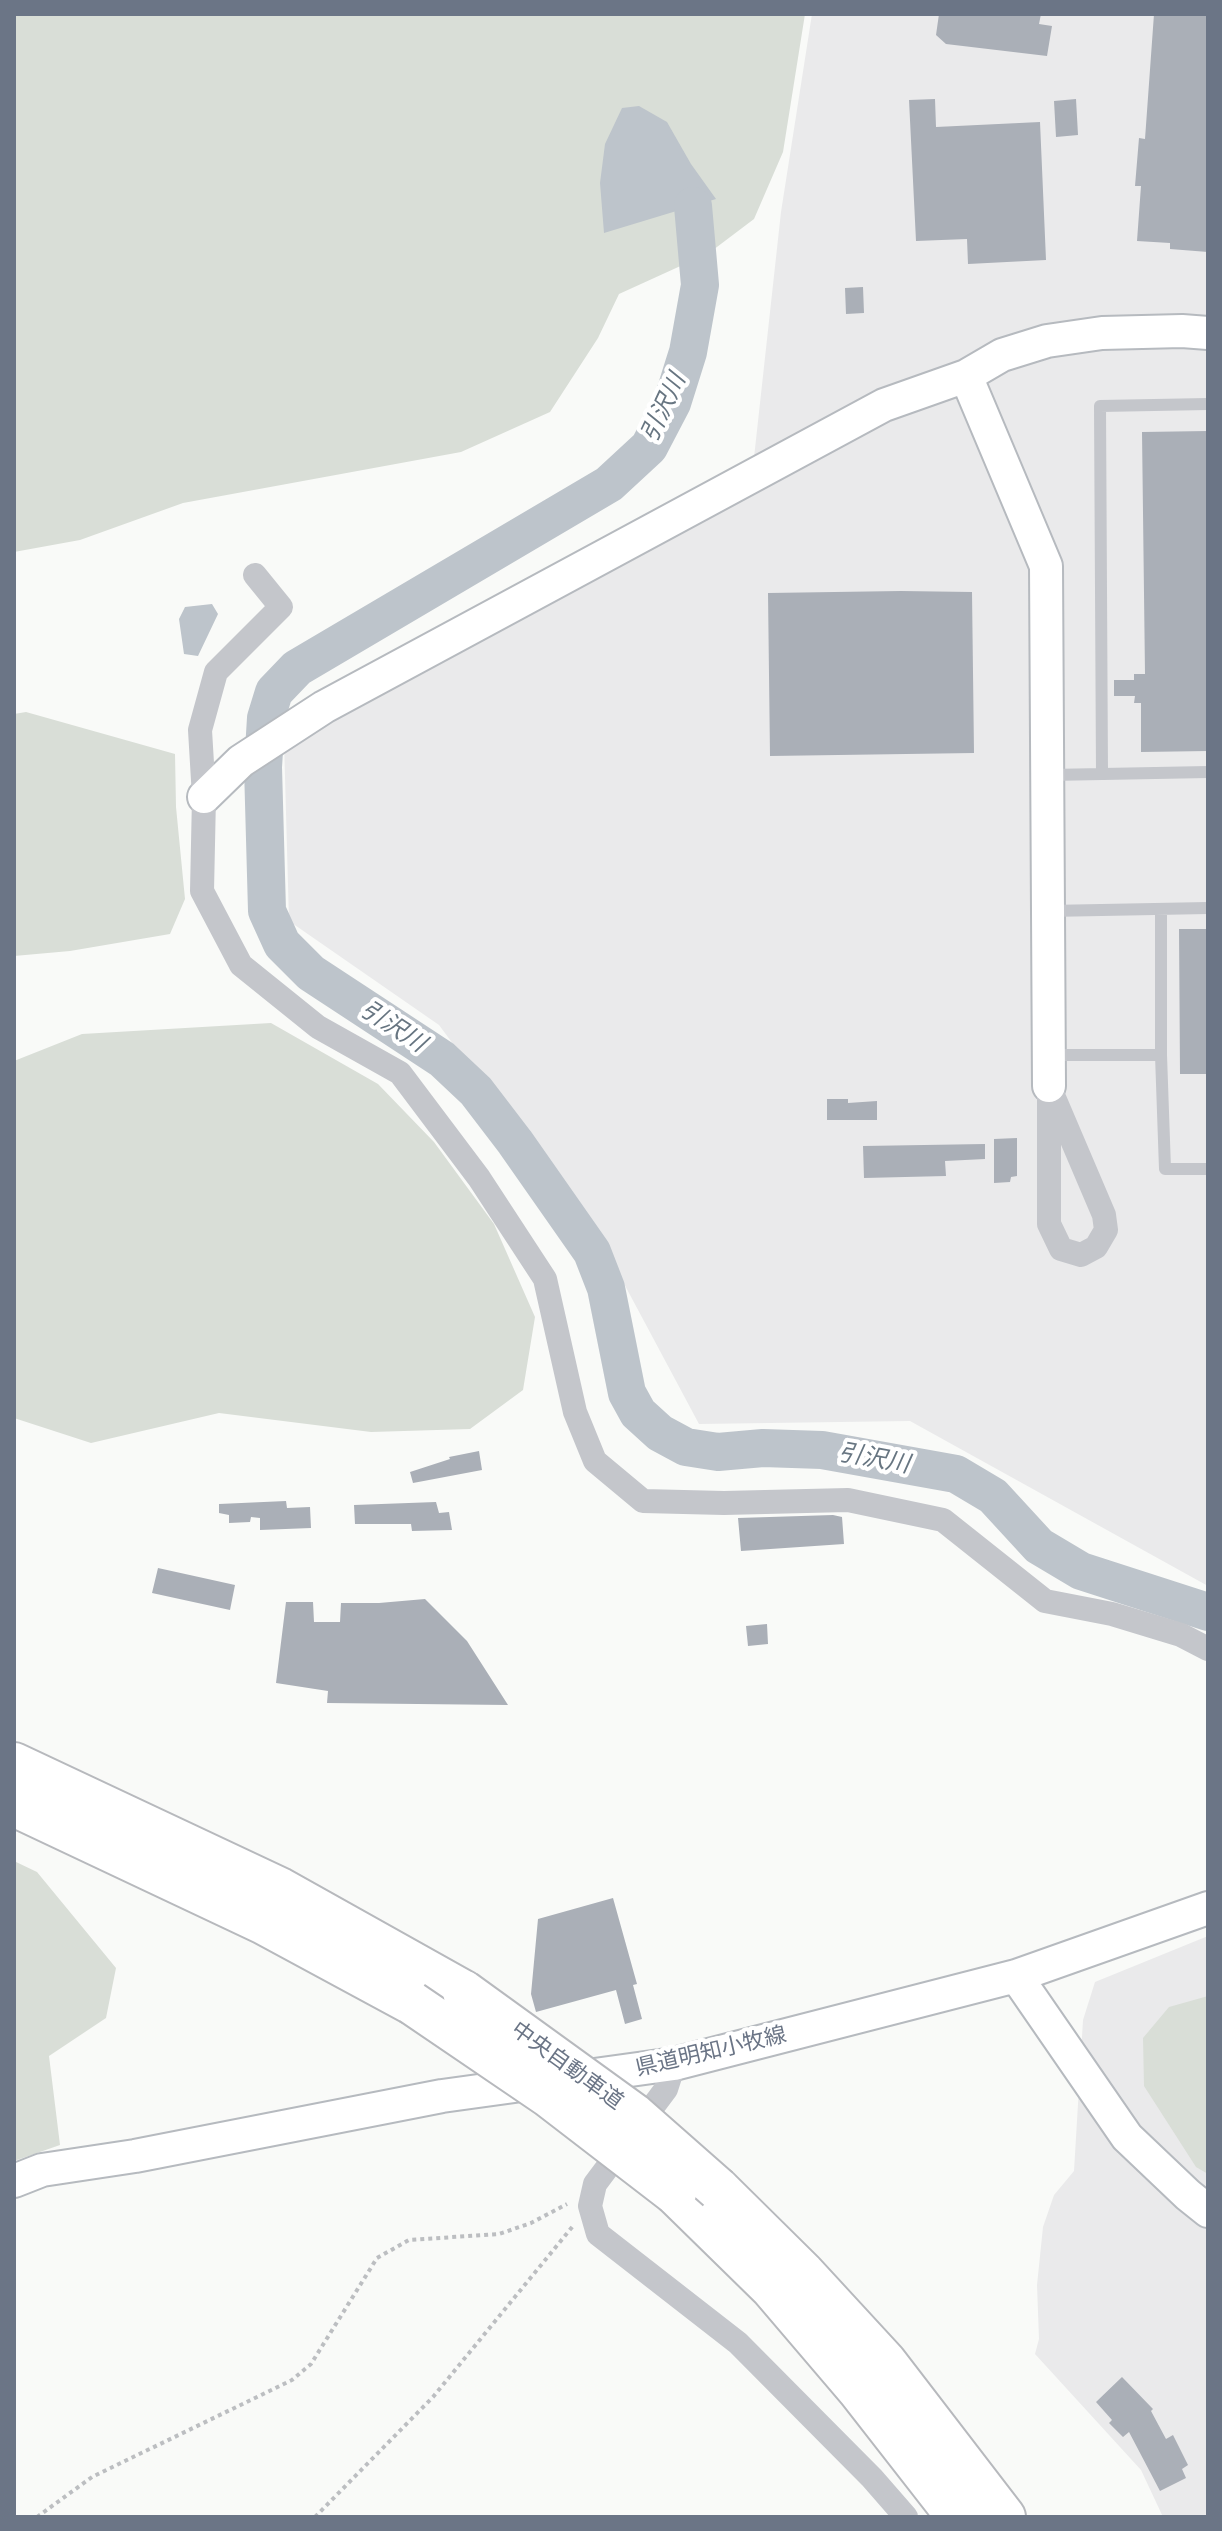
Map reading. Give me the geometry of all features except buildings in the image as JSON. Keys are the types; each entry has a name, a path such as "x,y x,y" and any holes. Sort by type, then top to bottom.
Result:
{"highway":[{"name":"中央自動車道","path":"14,1764 280,1889 464,1992 634,2115 718,2189 803,2273 885,2362 1004,2517"},
{"name":"中央自動車道","path":"14,1805 264,1923 412,2003 549,2096 675,2193 772,2288 859,2390 958,2517"}],"street":[{"path":"204,797 241,761 324,707 884,405 966,376 1002,355 1047,341 1102,333 1208,333"},
{"path":"966,376 1046,566 1049,1224 1061,1249 1081,1255 1096,1247 1106,1230 1104,1215 1049,1071"},
{"path":"255,575 281,607 216,672 200,730 204,797 202,891 241,965 318,1027 400,1073 479,1178 545,1279 575,1412 595,1461 643,1501 848,1500 943,1520 1045,1601 1112,1614 1181,1635 1208,1649"},
{"name":"県道明知小牧線","path":"14,2181 42,2170 135,2156 442,2096 674,2064 1016,1976 1208,1908"},
{"path":"1016,1976 1127,2137 1208,2211"},
{"path":"674,2064 666,2089 592,2195 598,2234 738,2343 872,2478 906,2517"}],"lane":[{"path":"1102,774 1100,406 1208,404"},
{"path":"1047,775 1208,772"},
{"path":"1048,911 1208,908"},
{"path":"1161,909 1165,1169 1208,1169"},
{"path":"1049,1071 1161,1055"}],"path":[{"path":"37,2517 92,2477 292,2380 311,2364 377,2258 409,2240 499,2234 592,2195"},
{"path":"315,2517 433,2397 592,2195"}],"shaded area":[{"path":"14,14 805,14 783,152 754,219 709,253 619,294 598,338 550,412 461,452 183,503 80,540 14,552"},
{"path":"812,14 1208,14 1208,1586 910,1421 699,1424 606,1250 439,1025 289,921 284,741 750,494 781,212"},
{"path":"639,106 667,122 716,199 604,233 600,183 605,144 622,108"},
{"path":"212,604 218,614 198,656 184,654 179,619 185,607"},
{"path":"26,712 175,754 176,807 185,899 170,934 70,951 14,956 14,714"},
{"path":"271,1023 378,1084 434,1142 494,1224 535,1317 523,1390 470,1429 371,1432 219,1413 91,1443 14,1418 14,1061 82,1034"},
{"path":"14,1861 37,1872 116,1968 106,2018 49,2056 60,2145 14,2161"},
{"path":"1208,1936 1208,2517 1163,2517 1141,2470 1035,2354 1039,2339 1037,2285 1043,2227 1054,2195 1074,2171 1083,2020 1095,1982"},
{"path":"1208,1996 1208,2174 1196,2167 1144,2086 1143,2038 1169,2007"}],"waterway":[{"name":"引沢川","path":"693,206 700,285 688,352 672,403 649,447 609,484 297,668 274,692 266,718 263,767 267,911 282,944 311,973 442,1059 476,1091 515,1142 592,1252 606,1288 627,1393 638,1413 660,1433 686,1447 718,1452 763,1448 822,1450 956,1474 993,1496 1039,1546 1081,1571 1208,1612"}]}
